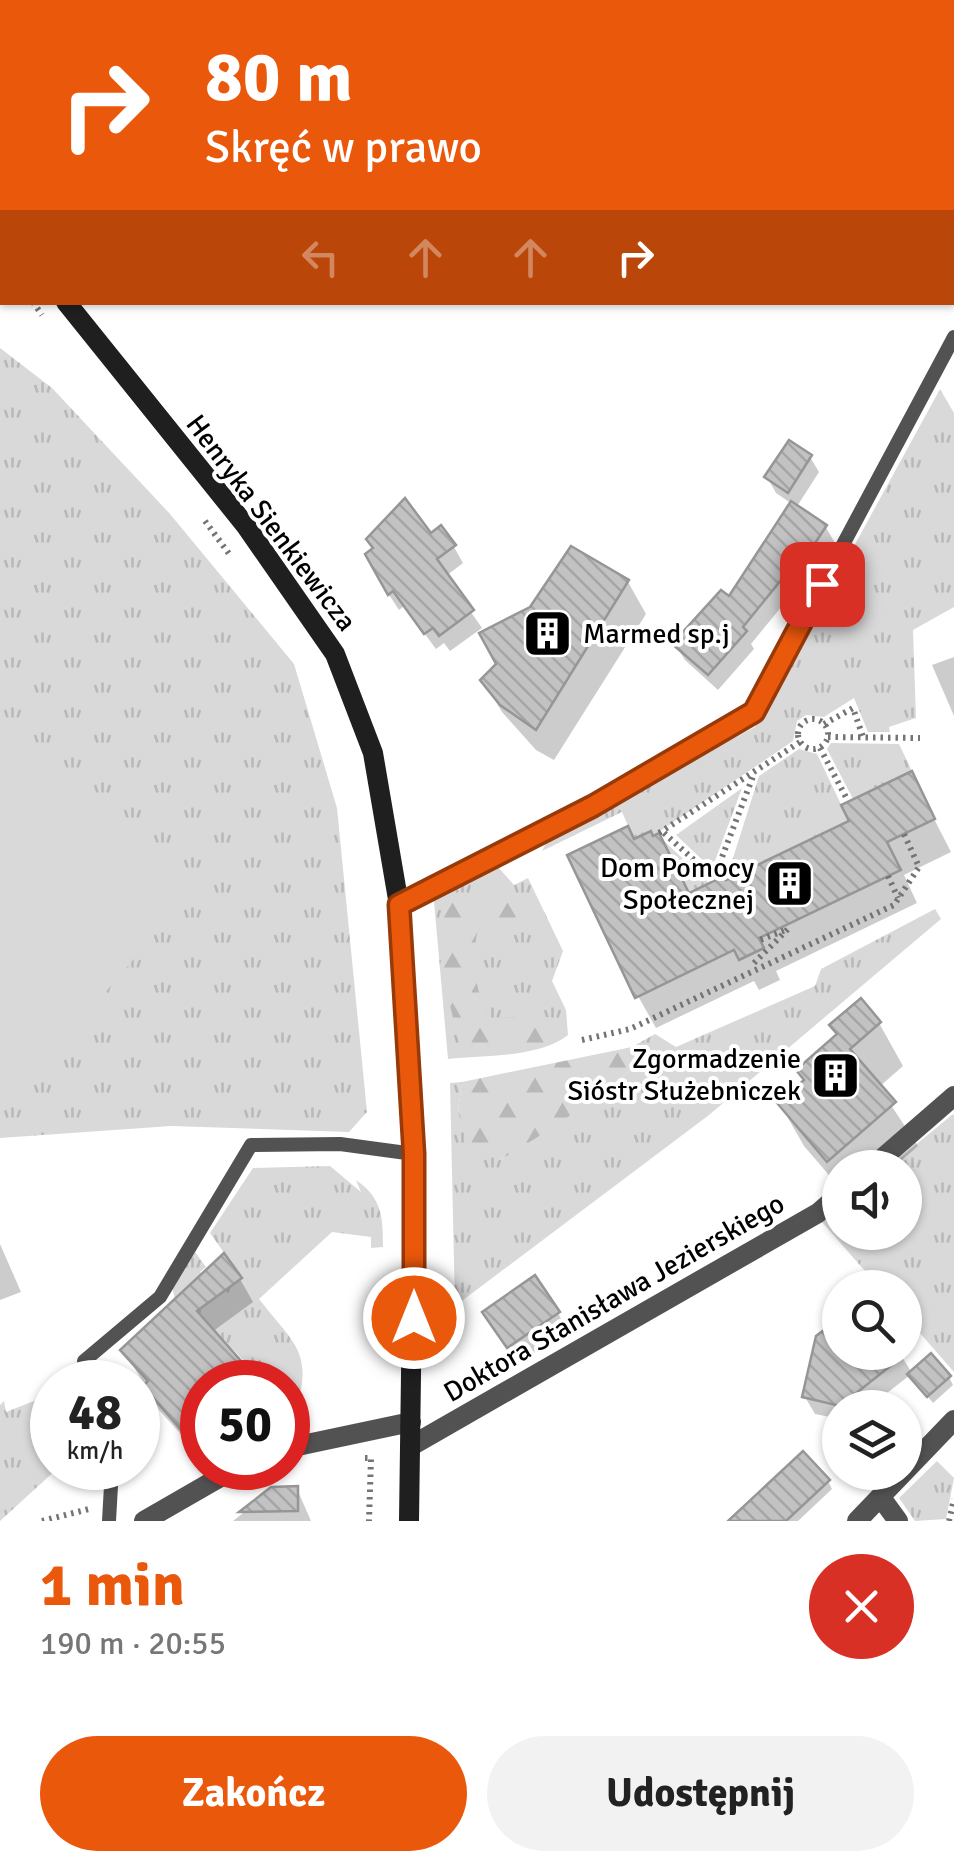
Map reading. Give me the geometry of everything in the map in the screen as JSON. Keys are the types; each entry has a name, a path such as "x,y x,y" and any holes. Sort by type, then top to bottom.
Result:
{"main road":[{"name":"Henryka Sienkiewicza","path":"68,305 246,526 336,654 373,753 399,905 414,1154 409,1521"}],"street":[{"path":"892,1150 954,1096"},
{"name":"Doktora Stanisława Jezierskiego","path":"412,1446 822,1209"},
{"path":"857,1521 882,1500 954,1420"},
{"path":"310,1443 412,1422"},
{"path":"144,1521 198,1490"},
{"path":"882,1500 898,1521"}],"lane":[{"path":"399,905 593,806 754,712 954,338"},
{"path":"85,1360 160,1297 251,1145 340,1144 414,1154"}],"path":[{"path":"35,305 44,317"},
{"path":"194,507 241,569"},
{"path":"824,724 852,708 864,738"},
{"path":"800,742 801,724 816,719 824,724 828,737"},
{"path":"828,737 920,738"},
{"path":"800,742 810,750 820,748 828,737"},
{"path":"754,774 714,878 662,833 800,742"},
{"path":"820,748 848,802"},
{"path":"582,1040 630,1028 899,899 918,867 904,834"},
{"path":"888,876 899,899"},
{"path":"755,966 788,929 760,940"},
{"path":"750,954 755,966"},
{"path":"349,1457 370,1458 369,1521"},
{"path":"948,1521 954,1499"},
{"path":"42,1521 109,1514"}],"green space":[{"path":"0,348 52,388 170,514 294,664 337,808 367,1112 349,1132 171,1126 0,1138"},
{"path":"940,389 954,413 954,607 913,630 916,718 889,727 890,732 868,732 854,698 824,717 806,715 797,721 793,741 653,836 650,831 634,839 622,812 542,851 549,837 755,727"},
{"path":"0,712 201,880 1,1115 0,1115"},
{"path":"831,743 899,744 912,771 853,799 827,749"},
{"path":"799,749 817,754 849,821 726,880 759,776"},
{"path":"742,788 712,869 676,835"},
{"path":"664,843 709,883 690,897"},
{"path":"498,867 514,885 528,878 563,951 552,981 566,1010 568,1035 527,1052 448,1059 434,901"},
{"path":"509,890 529,898 524,915 478,929 475,963 481,997 491,1018 550,1017 558,1024 555,1039 529,1048 461,1050 444,981 443,902"},
{"path":"935,909 941,919 709,1115 455,1306 450,1083 462,1082 458,1111 500,1160 606,1091 641,1061 632,1047 655,1034 676,1047 815,986 821,969"},
{"path":"632,1047 640,1062 590,1102 518,1149 500,1160 468,1148 458,1111 462,1082"},
{"path":"953,1114 954,1372 922,1335 922,1270 864,1270 847,1250 922,1250 922,1150 910,1150"},
{"path":"330,1166 361,1192 356,1180 365,1187 376,1201 381,1217 383,1247 371,1248 371,1237 332,1232 259,1299 291,1338 301,1360 243,1360 209,1325 175,1300 172,1286 195,1252 206,1267 200,1272 217,1295 242,1278 210,1233 253,1168"},
{"path":"4,1401 6,1412 30,1403 30,1490 34,1490 0,1521 0,1405"},
{"path":"937,1461 954,1478 946,1519 915,1521 899,1498 907,1490 922,1490 922,1476"}],"building":[{"path":"789,440 812,455 788,493 764,477"},
{"path":"405,498 431,533 441,525 456,545 437,559 474,610 439,636 433,628 424,634 393,591 388,595 365,554 373,548 366,539"},
{"path":"791,501 827,525 792,578 786,574 743,627 747,631 708,675 672,644 721,590 729,596"},
{"name":"Marmed sp.j","path":"571,546 629,580 536,730 500,705 480,680 496,664 479,633 530,607"},
{"name":"Dom Pomocy Społecznej","path":"912,771 935,819 887,842 901,870 759,938 764,948 739,960 734,950 635,998 567,855 628,826 634,839 651,831 653,836 659,833 689,893 724,876 726,880 849,821 841,805"},
{"name":"Zgormadzenie Sióstr Służebniczek","path":"861,998 881,1022 850,1049 896,1102 841,1150 822,1150 822,1156 777,1103 804,1080 796,1070 837,1034 829,1025"},
{"path":"224,1253 242,1278 197,1311 240,1360 180,1360 180,1429 160,1406 160,1360 129,1360 120,1350"},
{"path":"535,1275 560,1312 507,1348 482,1312"},
{"path":"822,1332 822,1370 885,1370 860,1390 822,1390 822,1402 802,1397 816,1336"},
{"path":"931,1353 951,1376 927,1397 907,1374 922,1370 922,1361"},
{"path":"803,1451 822,1471 822,1487 786,1521 728,1521"},
{"path":"267,1490 298,1490 298,1511 239,1512"}],"place":[{"name":"Marmed sp.j","path":"548,634"},
{"name":"Dom Pomocy Społecznej","path":"789,884"},
{"name":"Zgormadzenie Sióstr Służebniczek","path":"836,1075"}],"route":[{"path":"414,1318 414,1154 399,905 593,806 754,712 822,584"}]}
